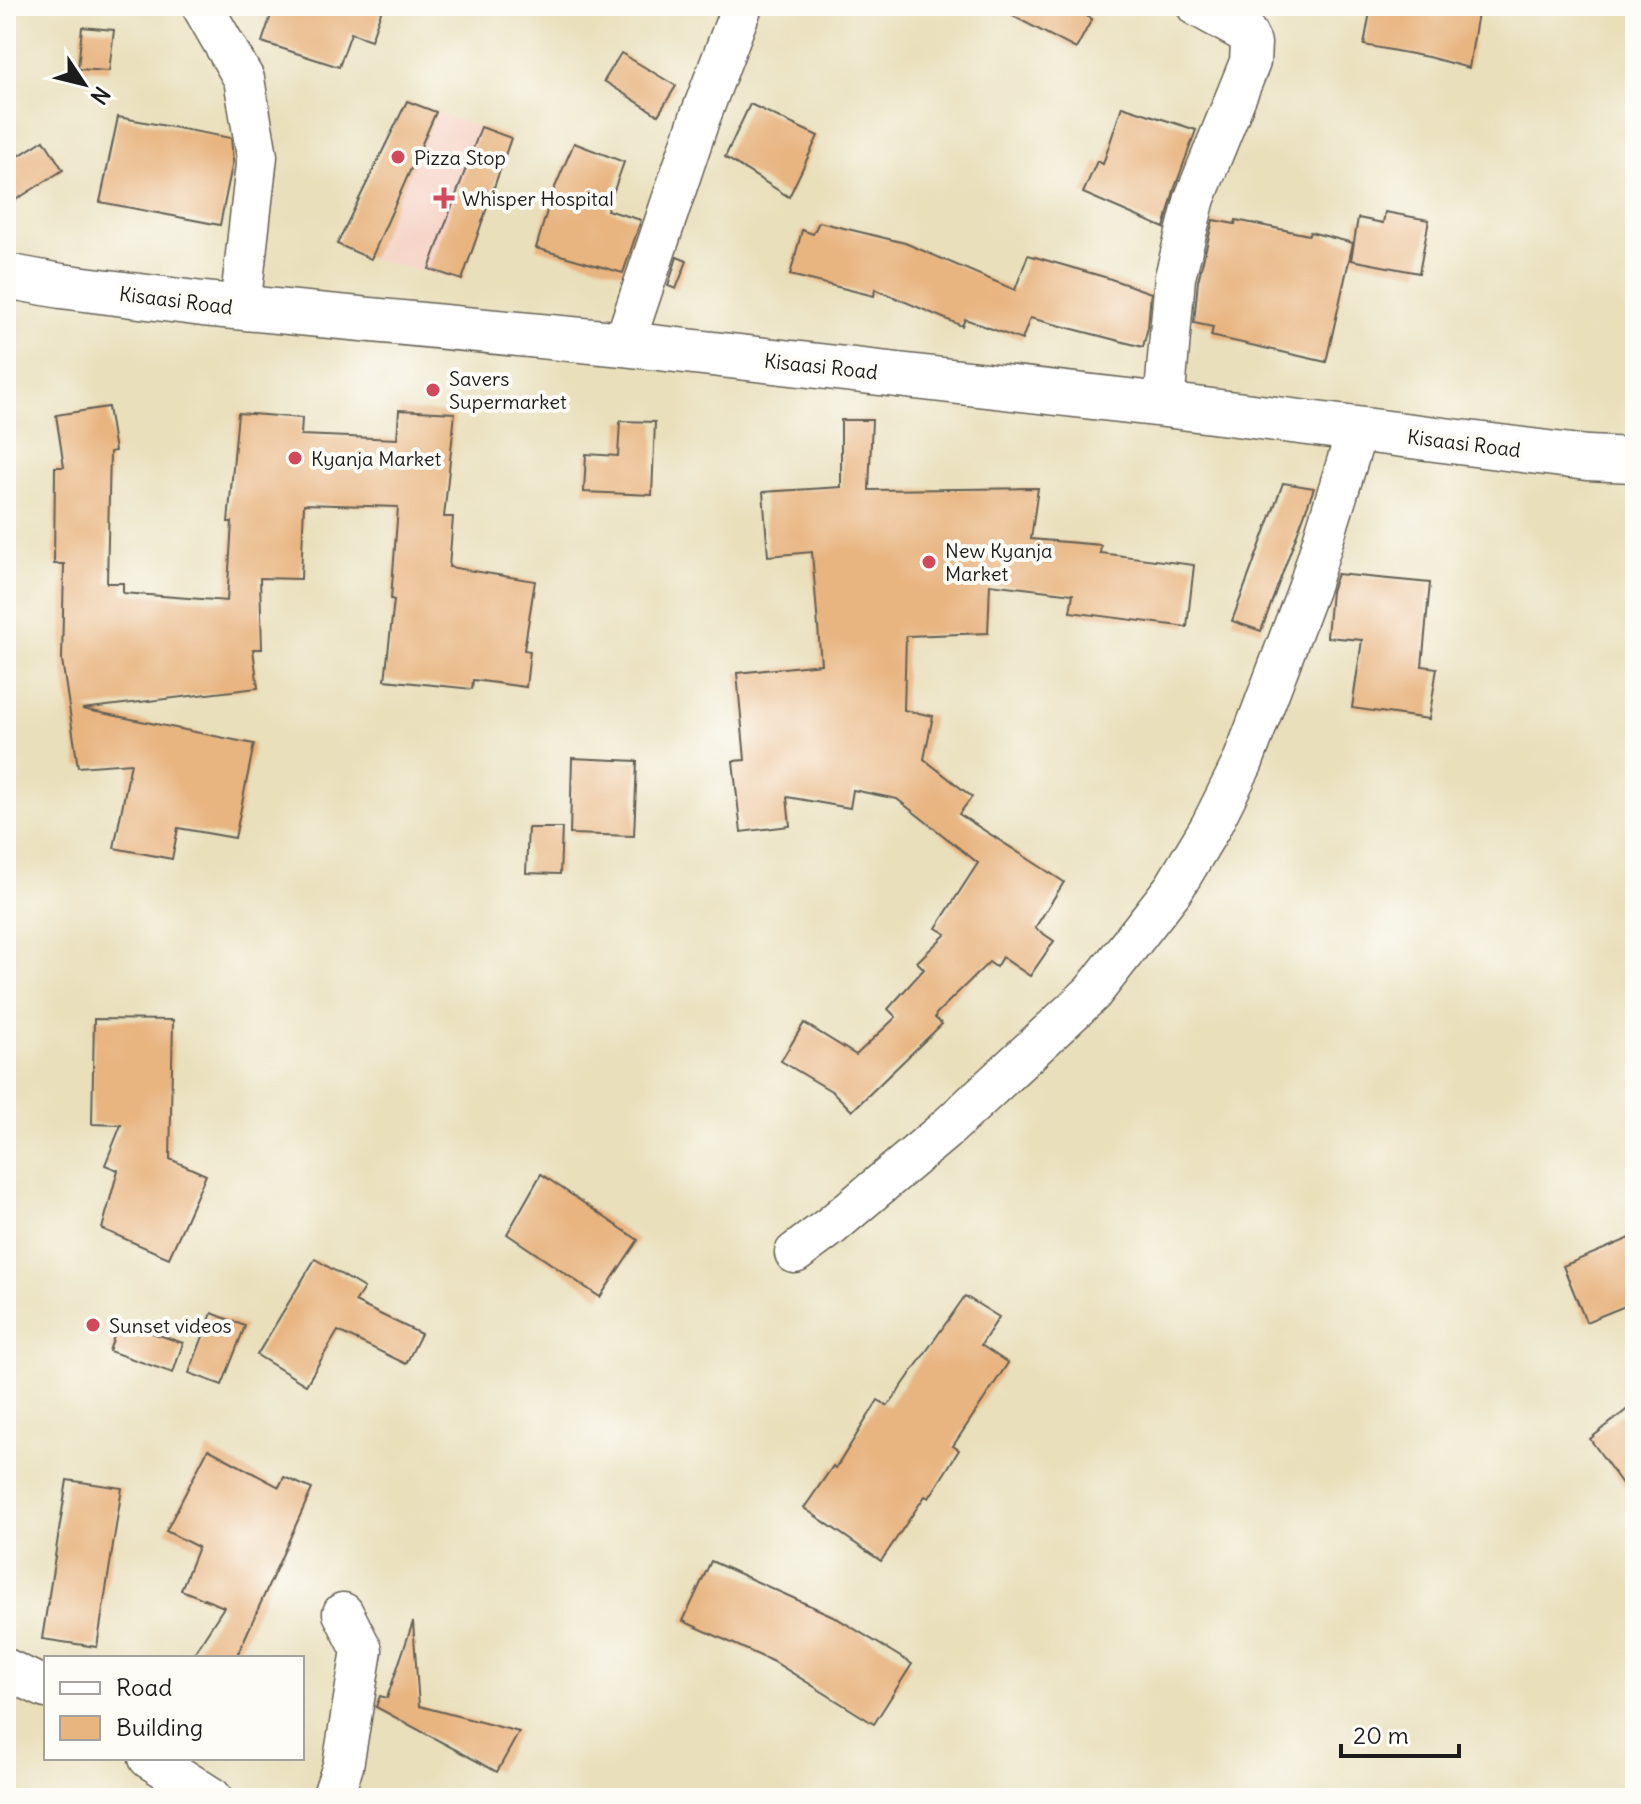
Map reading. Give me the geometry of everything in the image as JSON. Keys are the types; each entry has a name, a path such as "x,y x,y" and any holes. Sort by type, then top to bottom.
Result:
{"main road":[{"name":"Kisaasi Road","path":"6,276 61,286 240,308 624,344 1164,405 1587,458 1635,460"}],"street":[{"path":"202,6 244,79 257,156 240,308"},
{"path":"624,344 699,120 742,6"},
{"path":"1164,405 1175,277 1195,198 1250,62 1251,43 1246,33 1197,6"},
{"path":"795,1253 944,1131 1080,1004 1174,888 1211,826 1242,764 1308,589 1357,430"},
{"path":"332,1798 343,1766 362,1650 343,1613"},
{"path":"6,1669 44,1687"},
{"path":"152,1760 212,1798"}],"shaded area":[{"name":"Whisper Hospital","path":"435,112 511,138 462,280 371,259"}],"building":[{"path":"274,6 383,6 371,40 351,33 339,67 262,42"},
{"path":"994,6 1067,6 1092,19 1076,49"},
{"path":"1371,6 1479,6 1469,68 1364,45"},
{"path":"82,27 114,30 109,71 78,69"},
{"path":"621,53 676,86 658,115 604,81"},
{"name":"Pizza Stop","path":"407,101 436,112 371,259 337,244"},
{"path":"750,104 818,136 789,197 725,157"},
{"path":"1122,106 1196,130 1164,228 1083,193 1097,161 1103,164"},
{"path":"118,117 231,138 233,161 220,225 100,202"},
{"path":"481,127 511,138 462,280 429,269"},
{"path":"44,140 63,170 6,206 6,164"},
{"path":"574,143 624,162 607,210 641,220 623,273 536,248 552,194"},
{"path":"1385,212 1429,220 1419,273 1351,260 1358,218 1383,223"},
{"path":"1213,220 1235,224 1236,220 1309,235 1310,232 1353,243 1326,362 1211,336 1213,327 1194,323 1198,281"},
{"path":"819,222 905,243 1015,290 1028,255 1151,293 1143,347 1030,318 1022,340 965,319 962,326 875,289 874,296 790,275 802,230 813,234"},
{"path":"677,257 687,261 676,289 668,286"},
{"path":"108,407 115,451 110,452 107,583 123,583 123,593 227,601 232,522 228,522 238,413 302,418 301,435 397,439 399,410 455,413 444,517 453,517 449,567 535,581 524,650 530,651 526,687 473,680 472,689 385,680 394,600 391,599 398,507 304,504 301,579 260,578 262,649 253,649 258,688 82,709 254,744 235,838 178,828 172,859 114,848 131,763 78,767 62,660 64,564 54,564 55,467 64,467 56,415"},
{"path":"841,420 872,420 869,490 1038,488 1031,539 1101,545 1100,553 1194,565 1187,627 1070,612 1073,594 990,584 988,633 906,636 904,710 933,716 924,759 972,797 959,814 1064,882 1035,928 1054,941 1030,976 1002,957 996,967 989,962 936,1014 935,1018 942,1024 852,1111 833,1092 781,1061 804,1023 856,1055 896,1017 888,1009 924,969 917,962 946,934 936,928 978,863 897,799 853,790 850,808 787,797 790,826 741,832 733,761 745,760 737,673 821,664 812,552 768,556 763,492 841,487"},
{"path":"620,421 655,422 652,495 584,492 586,454 618,456"},
{"path":"1283,483 1314,488 1261,631 1232,621"},
{"path":"1337,574 1430,583 1422,666 1437,668 1429,719 1352,708 1362,640 1327,637 1331,591"},
{"path":"572,758 637,761 634,836 570,834"},
{"path":"528,828 562,828 560,874 526,873"},
{"path":"94,1019 173,1020 170,1159 206,1175 169,1258 102,1229 118,1170 105,1165 121,1125 92,1124"},
{"path":"541,1174 638,1240 600,1297 507,1234"},
{"path":"1635,1236 1635,1302 1586,1322 1563,1266"},
{"path":"315,1259 364,1288 355,1302 421,1334 406,1364 338,1331 306,1385 257,1355"},
{"path":"965,1296 999,1317 981,1345 1008,1363 953,1446 959,1450 929,1498 925,1496 881,1561 804,1508 833,1466 836,1468 878,1400 888,1406"},
{"path":"212,1313 245,1326 222,1385 189,1373"},
{"path":"119,1322 183,1343 173,1373 109,1351"},
{"path":"1635,1403 1635,1502 1590,1439"},
{"path":"208,1449 279,1487 284,1477 312,1489 237,1656 192,1656 224,1607 181,1590 198,1547 166,1531"},
{"path":"67,1480 122,1488 97,1647 42,1639"},
{"path":"711,1561 833,1616 912,1664 874,1724 776,1663 683,1621"},
{"path":"413,1622 419,1706 519,1732 497,1772 376,1707 380,1696 387,1698"}],"place":[{"name":"Pizza Stop","path":"398,157"},
{"name":"Whisper Hospital","path":"444,198"},
{"name":"Savers Supermarket","path":"433,390"},
{"name":"Kyanja Market","path":"295,458"},
{"name":"New Kyanja Market","path":"929,562"},
{"name":"Sunset videos","path":"93,1325"}]}
